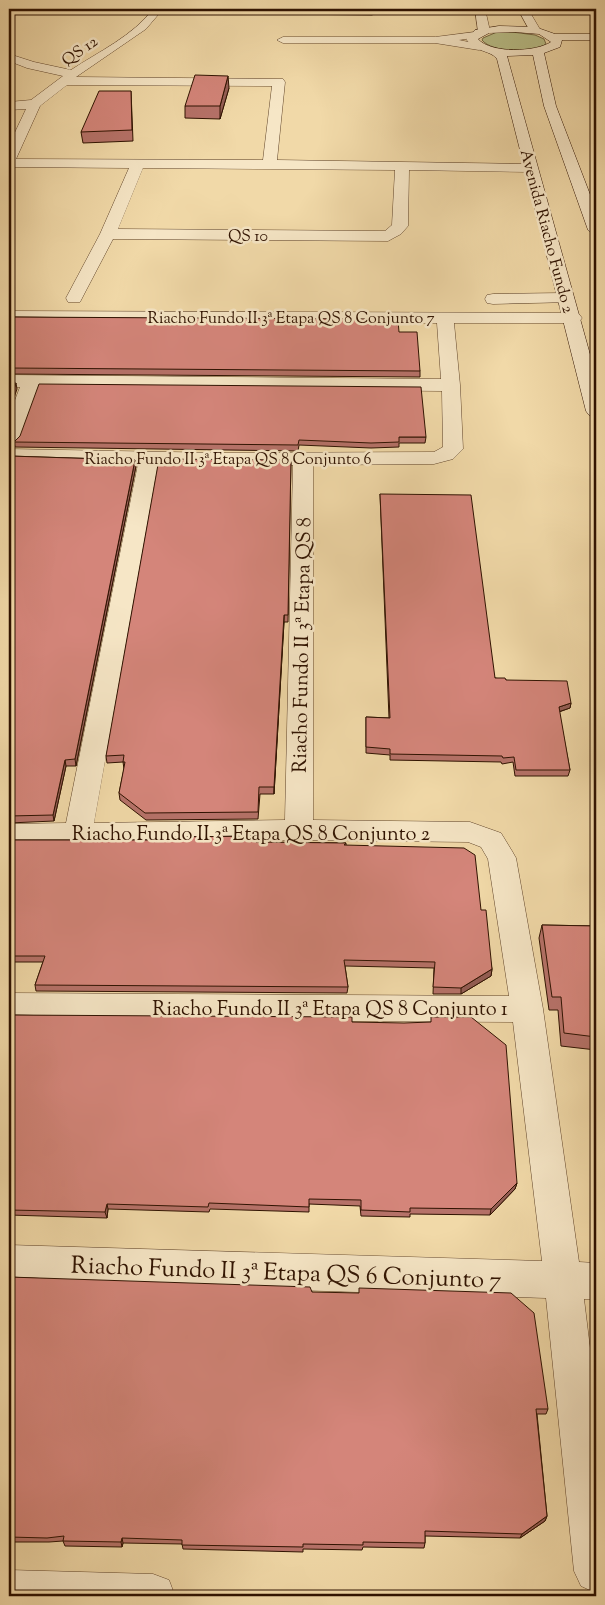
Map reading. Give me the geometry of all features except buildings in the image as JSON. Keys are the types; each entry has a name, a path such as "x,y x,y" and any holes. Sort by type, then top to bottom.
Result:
{"street":[{"name":"QS 12","path":"34,104 134,32 156,13 158,9"},
{"path":"284,26 372,12 379,9"},
{"path":"479,38 480,9"},
{"path":"523,9 536,31"},
{"path":"284,26 435,40 479,38 509,28 536,31 554,41 596,46"},
{"path":"479,38 498,52 538,52 554,41 596,38"},
{"name":"Avenida Riacho Fundo 2","path":"498,52 503,59 530,168 596,411"},
{"name":"Avenida Riacho Fundo 2","path":"538,52 550,106 596,230"},
{"path":"9,57 68,78 279,78 270,164"},
{"path":"9,106 34,104 9,159"},
{"path":"9,163 270,164 530,168"},
{"path":"74,298 108,234 138,164"},
{"name":"QS 10","path":"108,234 388,236 400,226 402,166"},
{"path":"57,298 94,298"},
{"path":"484,318 481,306 476,299 566,298"},
{"name":"Riacho Fundo II 3ª Etapa QS 8 Conjunto 7","path":"9,316 572,318"},
{"path":"9,381 451,385 445,318"},
{"path":"9,442 32,381"},
{"name":"Riacho Fundo II 3ª Etapa QS 8 Conjunto 6","path":"9,455 149,459 303,460 434,458 446,455 453,450 451,385"},
{"path":"78,834 149,459"},
{"name":"Riacho Fundo II 3ª Etapa QS 8","path":"299,830 303,460"},
{"name":"Riacho Fundo II 3ª Etapa QS 8 Conjunto 2","path":"9,834 299,830 470,832 491,840 502,858 527,1009"},
{"name":"Riacho Fundo II 3ª Etapa QS 8 Conjunto 1","path":"9,1006 527,1009 580,1281 596,1571"},
{"name":"Riacho Fundo II 3ª Etapa QS 6 Conjunto 7","path":"9,1263 580,1281"},
{"path":"9,1592 153,1596"}],"green space":[{"path":"497,32 535,35 544,39 546,44 532,49 513,50 494,47 482,40"}]}
